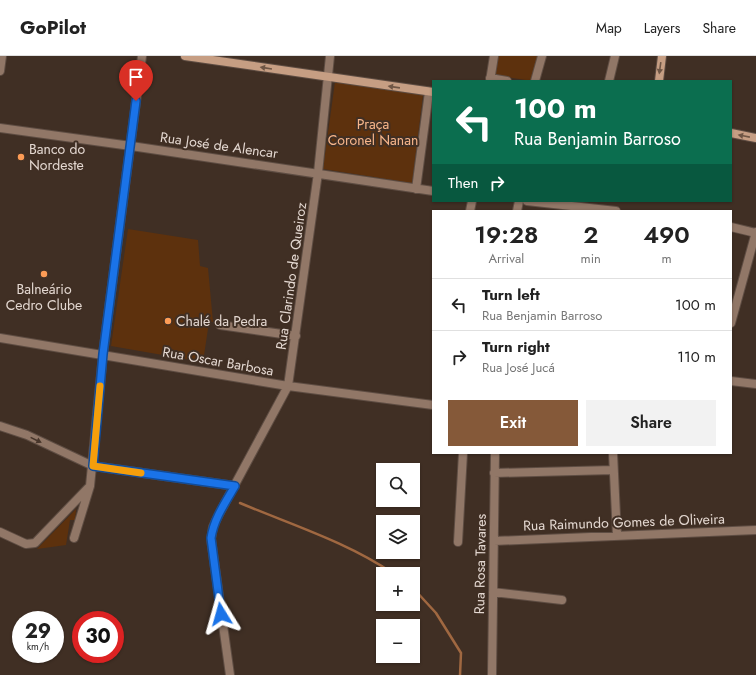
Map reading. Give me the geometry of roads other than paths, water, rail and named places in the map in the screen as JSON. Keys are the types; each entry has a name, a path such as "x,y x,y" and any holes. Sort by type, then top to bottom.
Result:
{"main road":[{"path":"185,56 431,92"},
{"path":"658,80 662,56"},
{"path":"732,133 756,138"}],"street":[{"path":"0,71 2,56"},
{"path":"74,538 90,486 93,466 103,354 142,56"},
{"name":"Rua Clarindo de Queiroz","path":"230,675 211,538 215,521 288,386 318,173 330,56"},
{"path":"490,80 494,56"},
{"path":"535,80 542,56"},
{"path":"609,80 615,56"},
{"path":"416,189 431,92"},
{"name":"Rua José de Alencar","path":"0,128 318,173 432,191"},
{"path":"534,202 606,210"},
{"path":"732,227 756,232 732,319"},
{"path":"220,325 296,336"},
{"name":"Rua Oscar Barbosa","path":"0,338 288,386 432,405"},
{"path":"732,381 756,384"},
{"path":"0,426 27,435 93,466 235,486"},
{"path":"458,542 463,454"},
{"name":"Rua Rosa Tavares","path":"492,675 495,454"},
{"path":"613,454 616,536"},
{"path":"494,473 613,470"},
{"path":"0,532 26,544 36,542 90,486"},
{"name":"Rua Raimundo Gomes de Oliveira","path":"494,541 756,530"},
{"path":"493,592 562,600"}],"waterway":[{"path":"240,503 338,543 383,567"},
{"path":"420,596 436,613 461,653 460,675"}],"place":[{"name":"Banco do Nordeste","path":"21,157"},
{"name":"Balneário Cedro Clube","path":"44,274"},
{"name":"Chalé da Pedra","path":"168,321"}],"park label":[{"name":"Praça Coronel Nanan","path":"373,132"}]}
